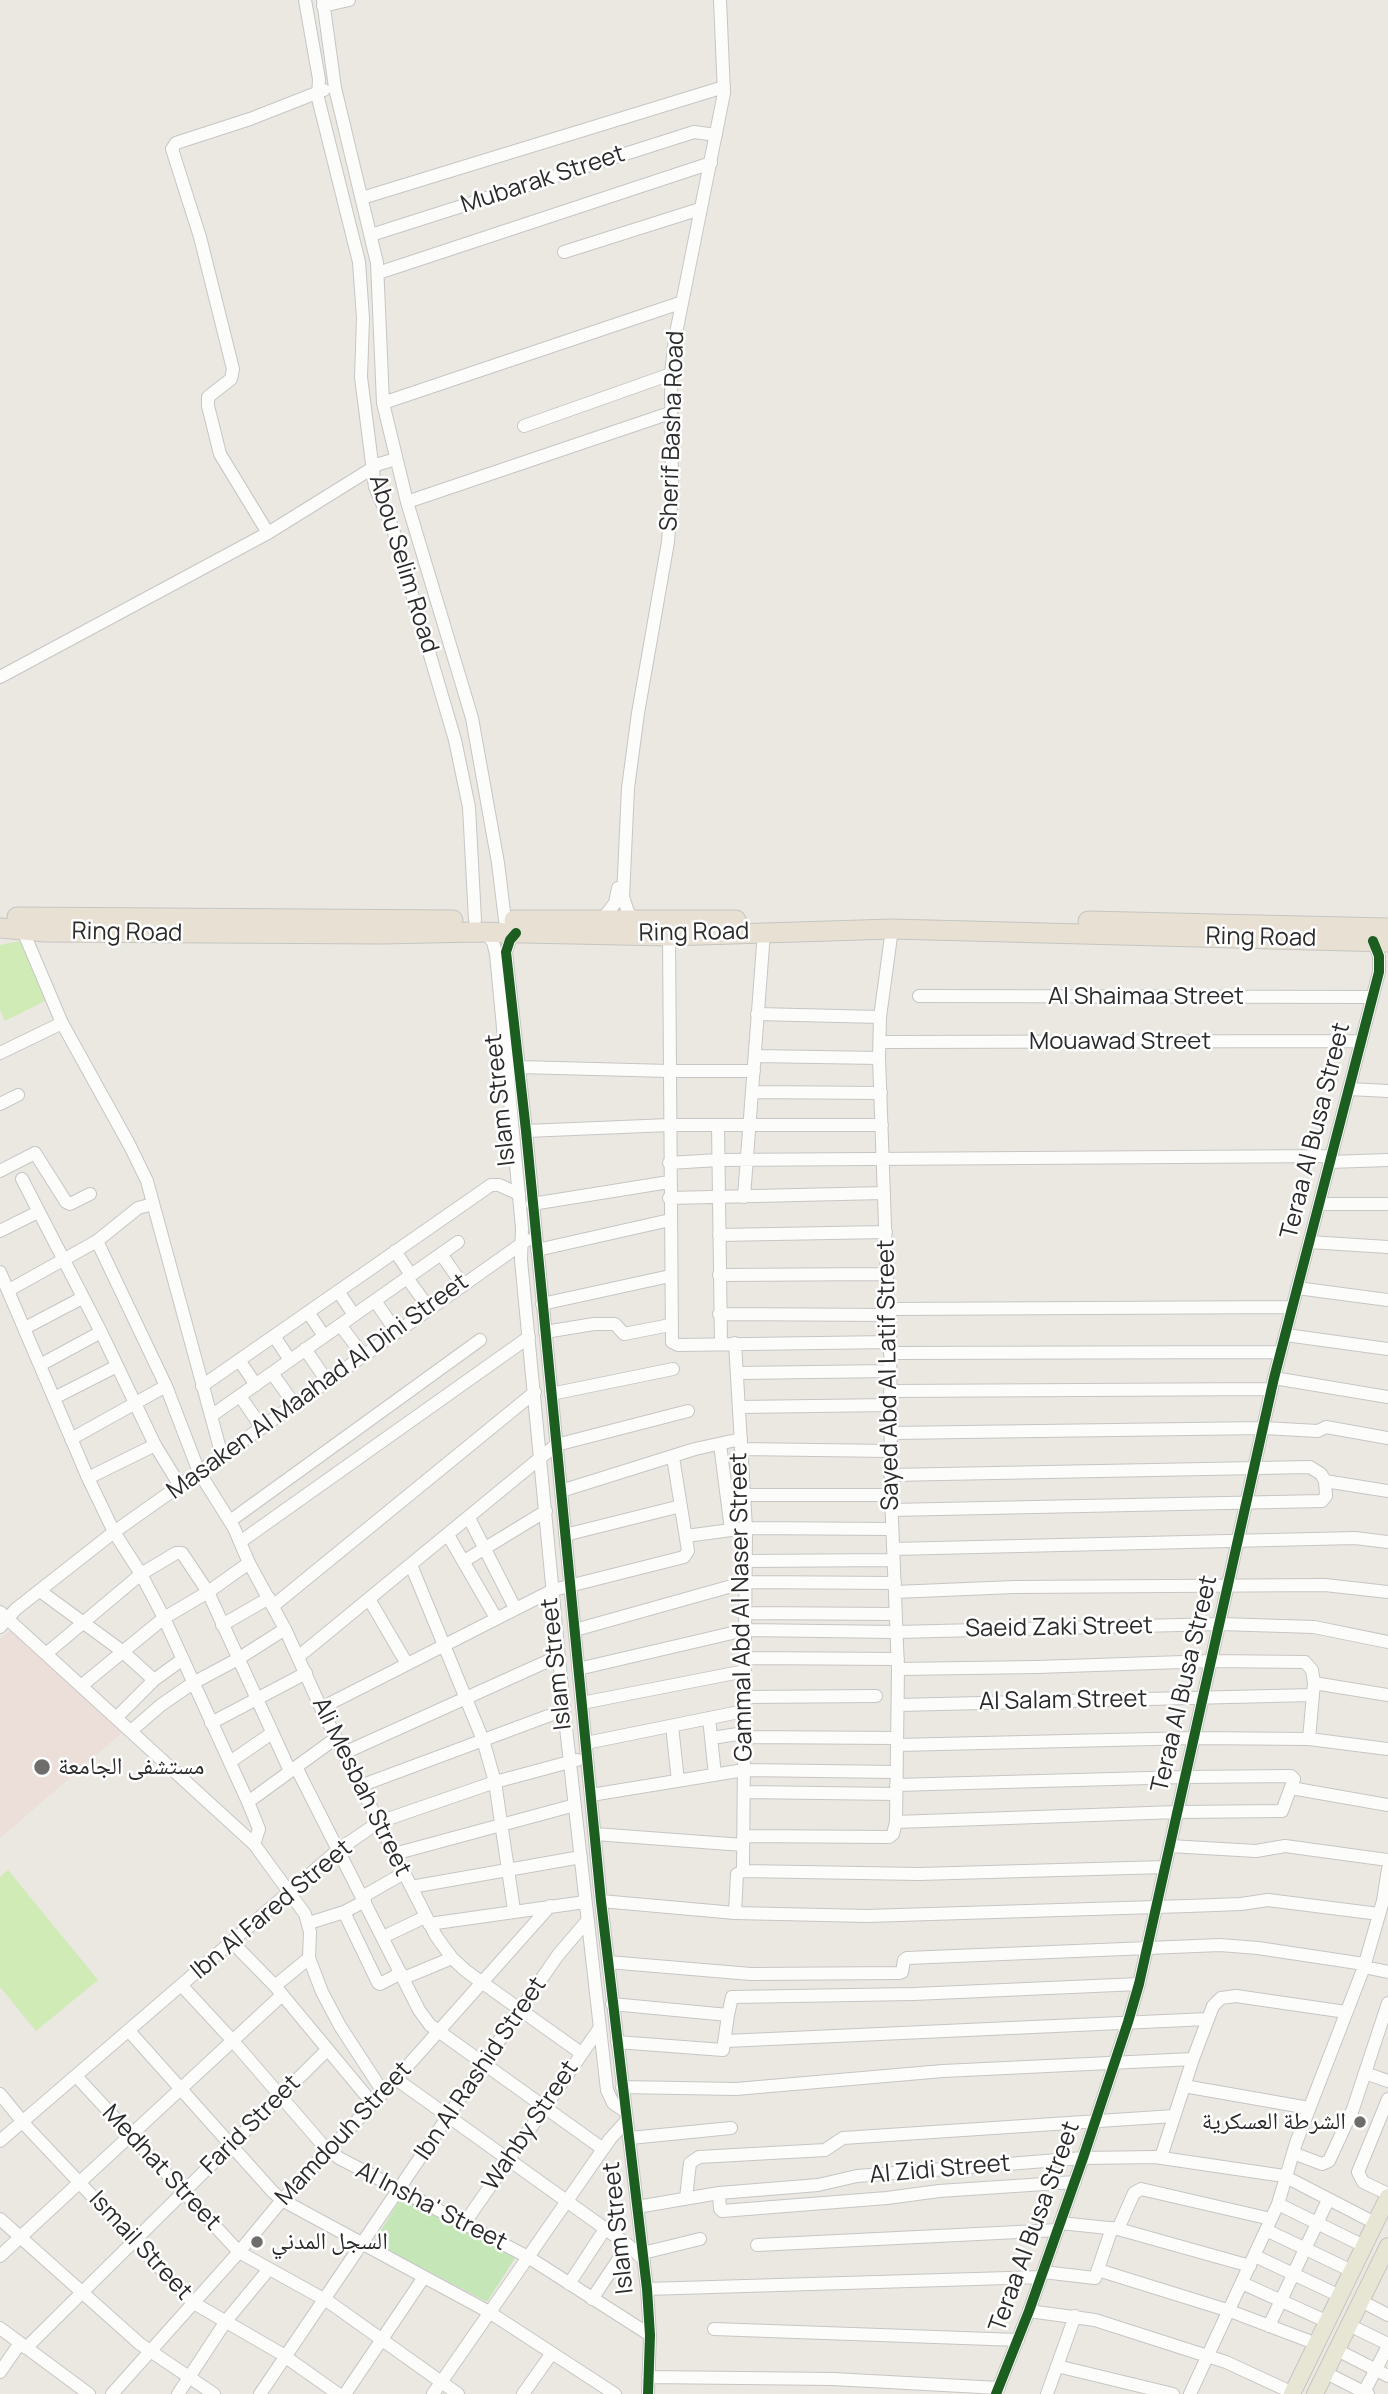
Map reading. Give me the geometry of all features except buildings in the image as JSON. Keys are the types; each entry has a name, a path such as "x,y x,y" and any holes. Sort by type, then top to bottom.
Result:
{"highway":[{"name":"Ring Road","path":"0,915 40,919 382,927 674,928 1153,922 1383,937"},
{"name":"Ring Road","path":"511,926 635,920 674,928 764,932 892,929 1383,937"},
{"name":"Ring Road","path":"0,928 23,931 202,934 350,926"}],"main road":[{"path":"1292,2393 1388,2195"},
{"path":"1315,2394 1388,2245 1377,2244 1370,2235"},
{"path":"1354,2267 1368,2263 1375,2272"}],"street":[{"name":"Abou Selim Road","path":"305,0 319,79 318,91 359,262 363,318 361,377 375,487 392,526 455,740 469,807 480,926"},
{"path":"323,3 349,0"},
{"name":"Sherif Basha Road","path":"635,920 624,902 624,864 634,738 670,525 671,374 680,303 711,163 724,87 720,0"},
{"name":"Abou Selim Road","path":"323,3 335,88 378,272 380,380 383,403 407,502 472,718 511,926"},
{"path":"362,198 724,87"},
{"path":"268,533 220,454 208,407 208,397 231,379 233,369 200,237 172,149 176,144 307,98 318,91 335,88"},
{"name":"Mubarak Street","path":"371,235 694,132 716,135"},
{"path":"378,272 711,163"},
{"path":"564,252 700,209"},
{"path":"383,403 680,303"},
{"path":"524,426 671,374"},
{"path":"407,502 670,413"},
{"path":"0,677 268,533 373,467 396,459"},
{"name":"Sherif Basha Road","path":"602,920 615,902 620,870 624,864"},
{"name":"Islam Street","path":"480,926 502,960 519,1066 601,1901 647,2289 650,2335 648,2394"},
{"name":"Islam Street","path":"511,926 502,960 519,1194 521,1261 564,1710 609,2097 626,2116"},
{"path":"674,928 669,1072 669,1182 670,1339 675,1344 1281,1352"},
{"name":"Sayed Abd Al Latif Street","path":"892,929 880,1017 879,1058 888,1274 890,1475 898,1664 895,1822"},
{"path":"23,931 62,1023 139,1164 153,1204 222,1456"},
{"path":"744,1197 764,932"},
{"path":"1379,972 1383,937"},
{"path":"1379,972 1388,958"},
{"name":"Teraa Al Busa Street","path":"998,2391 1075,2182 1139,1984 1273,1384 1379,972"},
{"name":"Al Shaimaa Street","path":"919,996 1372,997"},
{"path":"757,1014 880,1017"},
{"path":"0,1053 62,1023"},
{"name":"Mouawad Street","path":"880,1042 1361,1041"},
{"path":"755,1056 879,1058"},
{"path":"519,1066 669,1072 754,1071"},
{"path":"1349,1089 1388,1091"},
{"path":"752,1092 881,1093"},
{"path":"0,1104 18,1095"},
{"path":"526,1131 669,1125 882,1125"},
{"name":"Gammal Abd Al Naser Street","path":"718,1125 719,1314 737,1373 746,1528 743,1871 737,1874 735,1913"},
{"path":"0,1170 35,1153 65,1202 70,1204 90,1194"},
{"path":"669,1163 718,1160 1388,1160"},
{"path":"22,1179 101,1332 155,1445 180,1486"},
{"path":"533,1204 669,1182"},
{"path":"202,1386 491,1185 499,1185 519,1194"},
{"path":"670,1198 884,1193"},
{"path":"9,1290 97,1241 138,1208 153,1204"},
{"path":"1319,1204 1388,1204"},
{"path":"0,1231 38,1212"},
{"path":"537,1250 670,1220"},
{"path":"719,1235 886,1232"},
{"name":"Masaken Al Maahad Al Dini Street","path":"2,1619 114,1532 462,1283 536,1234"},
{"name":"Ali Mesbah Street","path":"97,1241 166,1386 199,1472 230,1521 249,1563 285,1629 321,1708 427,1920 452,1958 481,1983 580,2053"},
{"path":"211,1416 458,1242"},
{"path":"1309,1242 1388,1247"},
{"path":"395,1251 429,1308"},
{"path":"441,1254 462,1283"},
{"path":"0,1272 88,1478 114,1532 141,1574 164,1618 248,1802 259,1829 254,1844"},
{"path":"719,1275 888,1274"},
{"path":"542,1304 670,1276"},
{"path":"1297,1288 1388,1300"},
{"path":"338,1291 355,1315"},
{"path":"25,1328 82,1298"},
{"path":"375,1300 396,1331"},
{"path":"719,1314 1292,1307"},
{"path":"307,1312 324,1336"},
{"path":"545,1332 594,1324 615,1324 624,1334 670,1325"},
{"path":"341,1325 363,1355"},
{"path":"40,1365 101,1332"},
{"path":"1286,1335 1388,1349"},
{"path":"274,1336 290,1360"},
{"path":"240,1542 529,1337"},
{"path":"230,1521 480,1340"},
{"path":"306,1349 327,1381"},
{"path":"239,1360 256,1385"},
{"path":"54,1398 117,1366"},
{"path":"551,1394 673,1369"},
{"path":"737,1373 890,1371"},
{"path":"272,1373 294,1404"},
{"path":"890,1391 1273,1384 1388,1396"},
{"path":"71,1439 166,1386"},
{"path":"222,1625 271,1602 535,1392"},
{"path":"240,1396 262,1428"},
{"path":"739,1407 890,1405"},
{"path":"298,1657 556,1445 688,1411"},
{"path":"890,1433 1264,1428 1318,1431 1326,1427 1388,1438"},
{"path":"720,1444 731,1530"},
{"path":"561,1491 720,1444 890,1451"},
{"path":"88,1478 155,1445"},
{"path":"321,1708 553,1590 684,1557 688,1551 673,1457"},
{"path":"890,1475 1310,1467 1321,1474 1325,1481 1325,1498 1322,1501 891,1510"},
{"path":"1325,1481 1388,1491"},
{"path":"744,1495 891,1494"},
{"path":"565,1535 681,1506"},
{"path":"464,1561 546,1511"},
{"path":"468,1518 514,1608"},
{"path":"686,1536 746,1528 892,1529"},
{"path":"448,1535 496,1618"},
{"path":"746,1560 1239,1541 1355,1538 1388,1542"},
{"path":"47,1653 141,1574 179,1552 184,1555 208,1592 272,1733 338,1850 419,2010 439,2032 545,2105 603,2149"},
{"path":"81,1686 164,1618 249,1563"},
{"path":"411,1565 483,1740 495,1782 514,1910"},
{"path":"575,1630 746,1582 895,1587 1325,1584 1388,1592"},
{"path":"40,1591 122,1651 154,1680"},
{"path":"369,1600 407,1664"},
{"path":"745,1614 896,1614"},
{"path":"2,1619 47,1653 254,1844 291,1892 309,1923 309,1958 322,1992 383,2092"},
{"name":"Saeid Zaki Street","path":"578,1669 745,1630 897,1632 1220,1624 1314,1627 1388,1642"},
{"path":"131,1731 161,1704 193,1683 238,1660 285,1629"},
{"path":"344,1753 559,1656"},
{"path":"117,1718 154,1680 183,1659"},
{"path":"582,1703 745,1664 1037,1667 1212,1661 1305,1662 1312,1670 1314,1689 1309,1739"},
{"path":"211,1723 306,1673"},
{"name":"Al Salam Street","path":"898,1705 1203,1699 1314,1689 1388,1695"},
{"path":"744,1697 876,1696"},
{"path":"360,1786 564,1710"},
{"path":"586,1742 744,1711"},
{"path":"709,1718 715,1775"},
{"path":"672,1726 678,1781"},
{"path":"230,1762 272,1733"},
{"path":"712,1738 744,1735 897,1741 1309,1739 1388,1749"},
{"path":"248,1802 336,1738"},
{"name":"Ibn Al Fared Street","path":"0,2141 338,1850 379,1822 495,1782 587,1758"},
{"path":"591,1795 744,1770 896,1784"},
{"path":"595,1834 743,1840 889,1837 895,1822 1282,1811 1294,1779 1291,1776 1185,1777 896,1784 744,1792"},
{"path":"1291,1788 1388,1805"},
{"path":"394,1854 575,1805"},
{"path":"1170,1846 1256,1852 1285,1846 1388,1860"},
{"path":"411,1887 581,1857"},
{"path":"743,1871 931,1874 1165,1867"},
{"path":"1190,2394 1210,2356 1278,2204 1284,2176 1364,1965 1383,1906 1388,1869"},
{"path":"309,1923 344,1912 404,1873"},
{"path":"601,1901 796,1916 906,1916 1241,1904 1276,1900 1383,1906"},
{"path":"383,1937 427,1920 585,1902"},
{"name":"Mamdouh Street","path":"112,2394 282,2200 439,2032 550,1906"},
{"path":"344,1912 377,1983 452,1958"},
{"name":"Ibn Al Rashid Street","path":"260,2394 558,1955 587,1921"},
{"path":"232,1942 279,1990 373,2104"},
{"path":"608,1962 751,1974 899,1973 902,1972 903,1962 907,1958 1146,1947 1231,1946 1364,1965 1388,1972"},
{"path":"0,2256 233,2041 309,1958"},
{"path":"617,2042 720,2051 725,2049 732,1997 914,1994 1139,1984"},
{"name":"Al Insha' Street","path":"182,1986 329,2151 350,2165 528,2257 650,2335"},
{"path":"1161,2157 1208,2019 1216,2002 1221,1998 1231,1996 1346,2012"},
{"path":"1293,2153 1322,2164 1329,2161 1353,2109 1388,2003"},
{"path":"612,2004 728,2015"},
{"path":"726,2041 1208,2019"},
{"name":"Wahby Street","path":"464,2224 580,2053 600,2029"},
{"path":"129,2031 282,2200 489,2312 611,2393"},
{"name":"Farid Street","path":"0,2372 23,2346 83,2292 327,2050"},
{"path":"622,2087 736,2089 943,2071 1193,2059"},
{"path":"1365,2073 1388,2081"},
{"name":"Medhat Street","path":"76,2077 239,2252 323,2298 458,2394"},
{"path":"396,2079 643,2257 699,2239"},
{"path":"1184,2086 1309,2108"},
{"name":"Ismail Street","path":"0,2094 192,2302 286,2356 338,2394"},
{"path":"1388,2099 1358,2172 1363,2182 1388,2195"},
{"path":"433,2394 626,2116"},
{"path":"686,2198 690,2164 695,2158 825,2150 843,2138 1174,2116"},
{"path":"629,2138 731,2128"},
{"name":"Al Zidi Street","path":"637,2207 719,2193 818,2185 857,2176 1083,2158 1161,2157 1284,2176 1328,2200 1370,2235"},
{"path":"719,2193 720,2209 723,2211 887,2198 939,2191 1075,2182"},
{"path":"647,2289 1042,2275 1096,2278 1115,2228 1134,2193 1141,2189 1269,2224 1305,2249 1354,2267"},
{"path":"1269,2326 1328,2200"},
{"path":"1278,2204 1317,2223 1370,2235"},
{"path":"0,2219 149,2352 214,2394"},
{"path":"757,2245 1059,2227 1115,2228 1252,2261 1294,2274 1340,2296"},
{"path":"569,2284 605,2230"},
{"path":"592,2299 628,2245"},
{"path":"178,2394 226,2322 269,2269"},
{"path":"1098,2270 1230,2311 1317,2344"},
{"path":"345,2394 424,2277"},
{"path":"1242,2283 1328,2322"},
{"path":"1361,2301 1388,2315"},
{"path":"1029,2311 1075,2316 1210,2356 1292,2393"},
{"path":"1047,2394 1075,2316"},
{"path":"1325,2372 1365,2393 1388,2345 1349,2325"},
{"path":"0,2328 89,2394"},
{"path":"715,2329 1018,2340"},
{"path":"1337,2350 1388,2376"},
{"path":"523,2394 552,2353"},
{"path":"1057,2366 1173,2394"},
{"path":"648,2377 832,2379 998,2391"},
{"path":"63,2394 71,2382"}],"shaded area":[{"name":"مستشفى الجامعة","path":"13,1628 123,1732 0,1838 0,1639"}],"green space":[{"path":"20,941 49,999 5,1021 0,1010 0,945"},
{"path":"8,1870 98,1980 36,2031 0,1987 0,1877"},
{"path":"403,2195 517,2255 487,2302 373,2243"}],"cycle path":[{"path":"516,933 506,952 601,1901 647,2289 650,2335 648,2394"},
{"path":"996,2394 1029,2311 1083,2158 1139,1984 1274,1378 1379,972 1379,956 1373,941"}],"place":[{"name":"مستشفى الجامعة","path":"42,1767"},
{"name":"الشرطة العسكرية","path":"1360,2122"},
{"name":"السجل المدني","path":"257,2242"}]}
